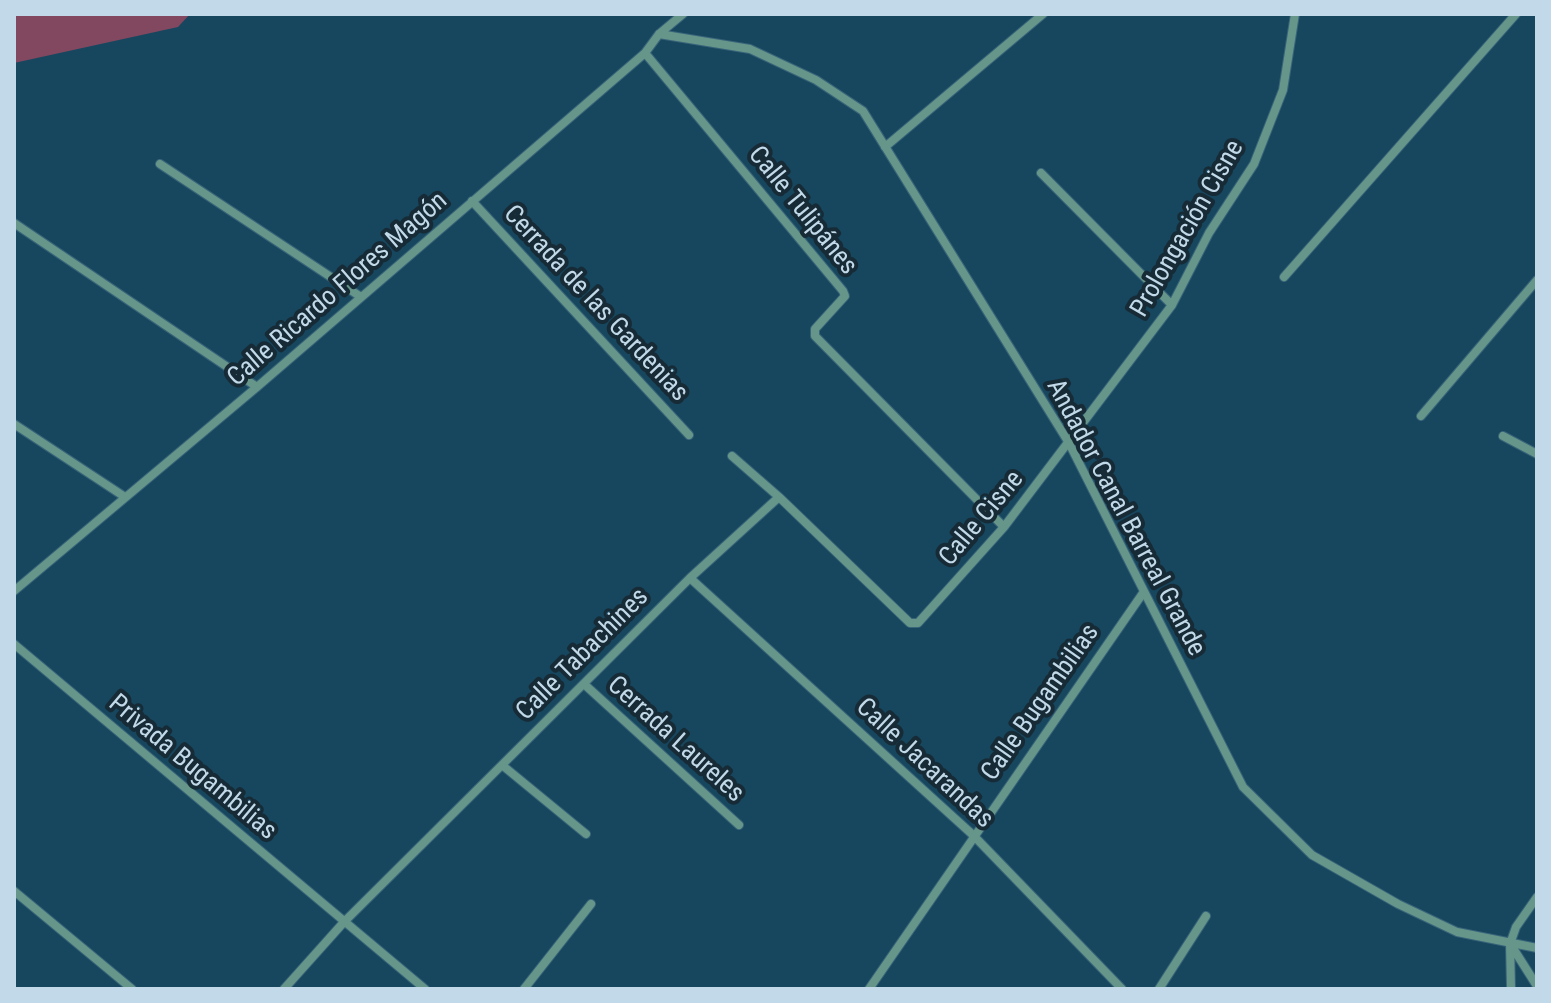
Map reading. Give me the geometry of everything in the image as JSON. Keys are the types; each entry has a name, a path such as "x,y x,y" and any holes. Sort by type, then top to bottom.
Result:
{"street":[{"name":"Calle Ricardo Flores Magón","path":"14,591 257,387 645,53 659,34 683,14"},
{"path":"885,147 1043,14"},
{"name":"Prolongación Cisne","path":"1069,443 1172,305 1209,233 1254,164 1283,90 1295,14"},
{"path":"1284,277 1516,14"},
{"name":"Andador Canal Barreal Grande","path":"659,34 750,49 816,80 863,111 1069,443 1243,787 1312,855 1398,904 1457,932 1537,948"},
{"name":"Calle Tulipánes","path":"645,53 843,291 845,296 815,329 815,336 1004,527"},
{"path":"160,164 361,297"},
{"path":"1041,173 1172,305"},
{"name":"Cerrada de las Gardenias","path":"472,201 689,435"},
{"path":"14,223 257,387"},
{"path":"1421,416 1537,280"},
{"path":"14,424 125,497"},
{"path":"1503,436 1537,454"},
{"name":"Calle Cisne","path":"779,497 910,623 918,623 1004,527 1069,443"},
{"path":"732,456 779,497"},
{"name":"Calle Tabachines","path":"284,989 344,922 690,578 779,497"},
{"name":"Calle Jacarandas","path":"690,578 973,835 1122,989"},
{"name":"Calle Bugambilias","path":"973,835 1143,593"},
{"name":"Privada Bugambilias","path":"14,644 425,989"},
{"name":"Cerrada Laureles","path":"584,684 739,825"},
{"path":"502,765 586,834"},
{"path":"869,989 973,835"},
{"path":"14,891 132,989"},
{"path":"1511,989 1510,944 1516,927 1537,897"},
{"path":"524,989 591,904"},
{"path":"1159,989 1206,916"},
{"path":"1510,944 1537,986"}],"shaded area":[{"path":"14,14 190,14 178,27 14,63"}]}
